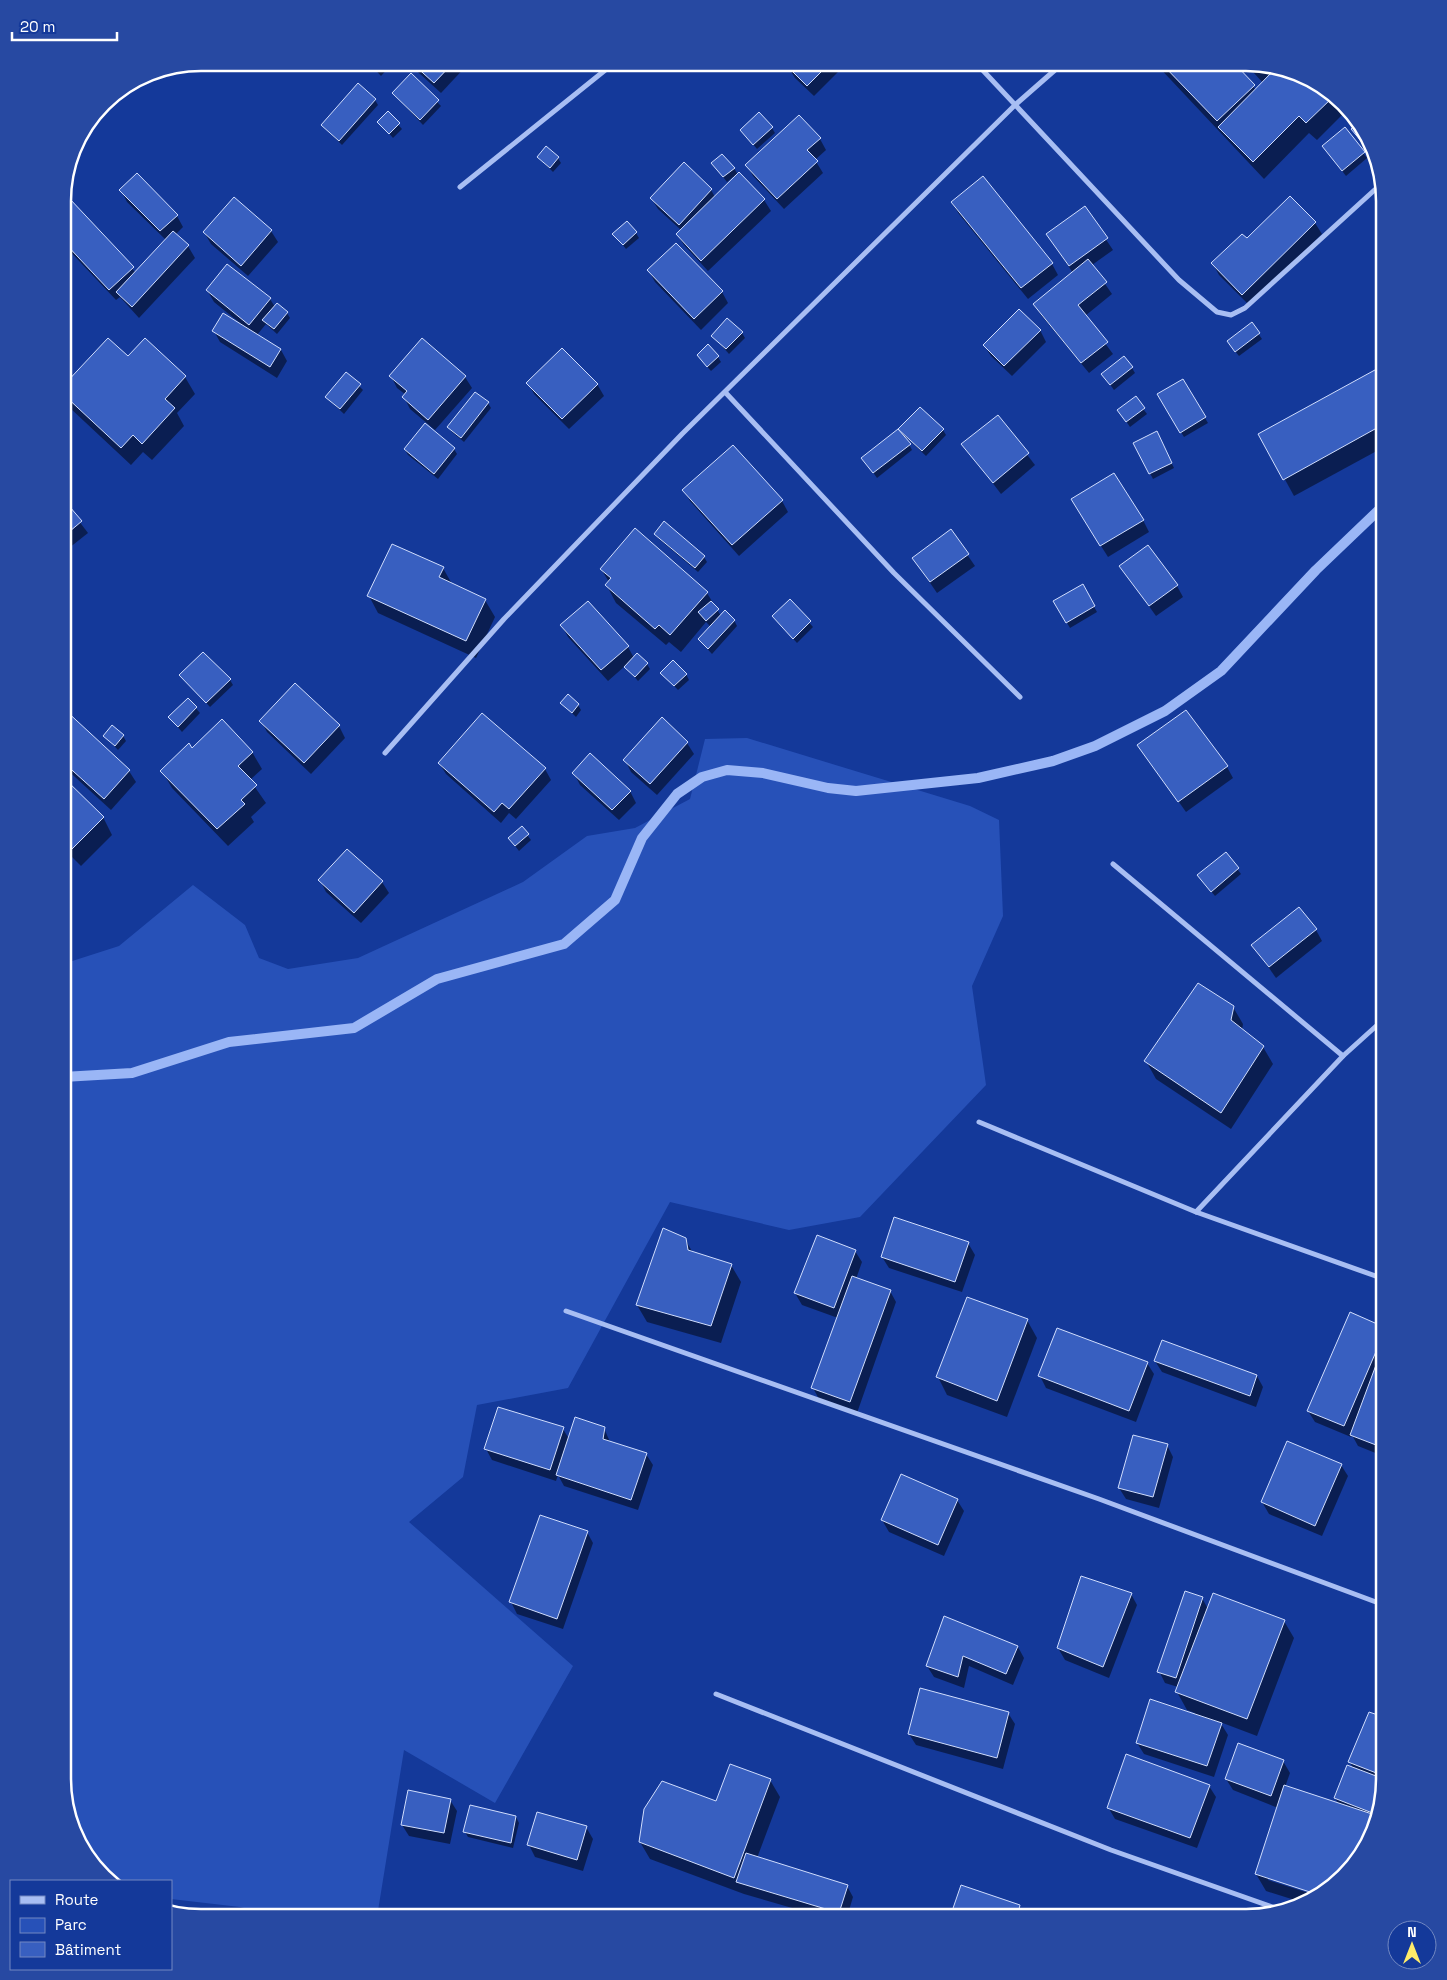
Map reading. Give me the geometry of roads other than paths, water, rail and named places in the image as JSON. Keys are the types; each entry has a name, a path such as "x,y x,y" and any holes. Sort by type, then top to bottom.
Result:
{"street":[{"path":"460,187 603,72"},
{"path":"985,72 1179,280 1217,312 1231,315 1245,308 1375,189"},
{"path":"385,753 504,619 724,392 1016,105 1052,72"},
{"path":"724,392 894,573 1020,697"},
{"path":"1113,864 1343,1056"},
{"path":"1196,1212 1343,1056 1376,1025"},
{"path":"979,1122 1196,1212 1376,1276"},
{"path":"566,1311 1090,1496 1376,1602"},
{"path":"716,1694 1111,1850 1270,1906"}],"waterway":[{"path":"71,1077 132,1073 229,1042 354,1028 437,979 564,944 615,900 642,838 677,794 702,777 727,770 763,773 828,788 856,791 978,778 1053,761 1095,746 1165,711 1221,671 1316,570 1376,513"}]}
